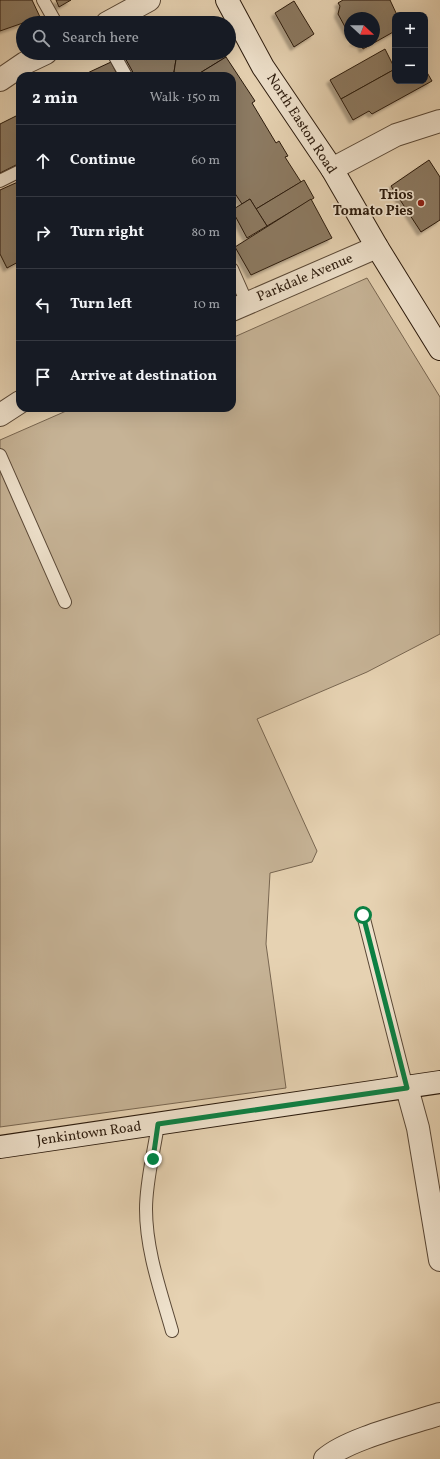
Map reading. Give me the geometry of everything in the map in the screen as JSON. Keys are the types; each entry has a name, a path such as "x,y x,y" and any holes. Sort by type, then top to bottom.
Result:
{"street":[{"path":"120,16 150,0"},
{"name":"North Easton Road","path":"227,0 236,16"},
{"name":"North Easton Road","path":"236,17 263,67 332,169 377,247 440,349"},
{"path":"0,80 31,60"},
{"path":"0,69 25,63"},
{"path":"332,169 396,135 440,121"},
{"name":"Parkdale Avenue","path":"239,306 377,247"},
{"path":"0,415 16,405"},
{"name":"Jenkintown Road","path":"0,1147 440,1082"},
{"path":"407,1088 418,1128 440,1260"},
{"path":"325,1459 360,1440 440,1414"}],"lane":[{"path":"43,0 52,16"},
{"path":"117,60 124,72"},
{"path":"0,181 16,173"},
{"path":"236,290 239,306"},
{"path":"0,455 65,602"},
{"path":"363,915 407,1088"},
{"path":"158,1124 148,1186 146,1210 150,1246 156,1275 172,1331"}],"shaded area":[{"path":"367,278 440,397 440,634 367,672 257,719 317,851 312,862 270,873 266,944 286,1088 0,1127 0,440 64,412 236,412 236,336"}],"building":[{"path":"0,0 32,0 40,16 16,16 16,25 0,31"},
{"path":"56,0 71,0 59,7"},
{"path":"343,0 390,0 396,12 392,12 392,33 380,39 380,12 344,12 344,25 338,14 340,6 338,3"},
{"path":"294,1 314,34 294,47 275,13"},
{"path":"385,49 392,63 392,71 341,99 330,80"},
{"path":"126,60 176,60 174,72 133,72"},
{"path":"176,60 221,60 202,72 174,72"},
{"path":"221,60 228,60 236,72 202,72"},
{"path":"111,62 116,72 90,72"},
{"path":"392,71 392,84 427,84 372,114 369,111 353,120 341,99"},
{"path":"236,72 255,101 252,103 276,143 279,141 288,156 285,157 301,182 256,209 250,199 242,204 236,195"},
{"path":"428,74 432,81 428,83"},
{"path":"16,116 16,165 0,173 0,124"},
{"name":"Trios Tomato Pies","path":"429,160 440,177 440,220 421,232 391,186"},
{"path":"304,180 314,198 267,226 256,209"},
{"path":"16,183 16,263 7,268 0,254 0,190"},
{"path":"250,199 267,226 247,238 236,217 236,208"},
{"path":"311,199 332,238 251,275 236,246"}],"place":[{"name":"Trios Tomato Pies","path":"421,203"}],"route":[{"path":"153,1159 158,1124 407,1088 405,1074 363,915"}]}
